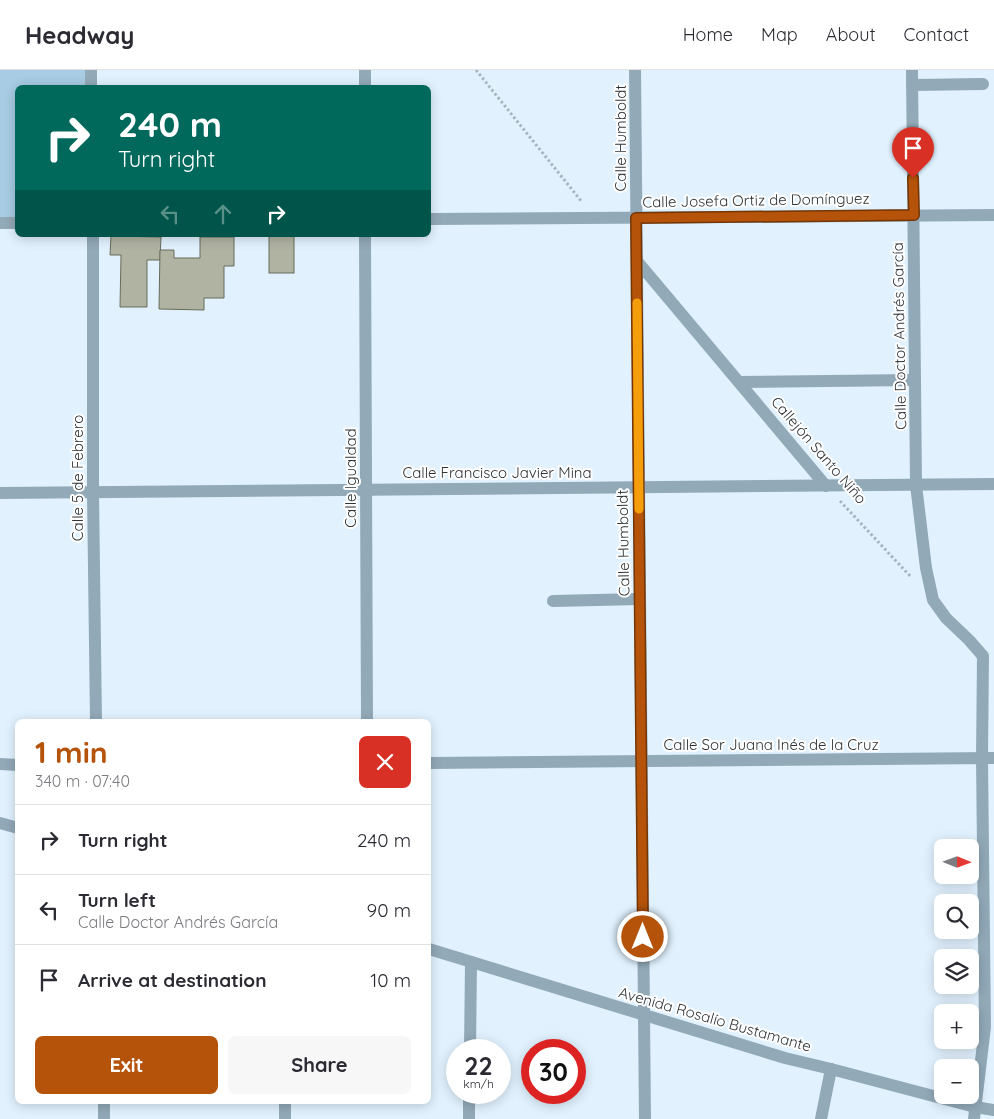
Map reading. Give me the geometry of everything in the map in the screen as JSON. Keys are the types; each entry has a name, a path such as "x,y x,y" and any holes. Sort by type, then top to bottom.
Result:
{"street":[{"path":"91,70 92,85"},
{"path":"365,70 365,85"},
{"name":"Calle Humboldt","path":"635,70 644,1119"},
{"name":"Calle Doctor Andrés García","path":"912,70 916,485 926,568 933,600 946,618 983,656 988,758"},
{"path":"912,85 983,84"},
{"name":"Calle Josefa Ortiz de Domínguez","path":"431,219 994,214"},
{"path":"0,223 15,223"},
{"name":"Calle 5 de Febrero","path":"93,237 93,492 96,719"},
{"name":"Calle Igualdad","path":"365,237 368,719"},
{"name":"Callejón Santo Niño","path":"637,261 826,486"},
{"path":"739,382 915,380"},
{"name":"Calle Francisco Javier Mina","path":"0,493 994,484"},
{"path":"553,601 640,599"},
{"path":"975,1113 989,1027 988,758"},
{"name":"Calle Sor Juana Inés de la Cruz","path":"431,763 988,758"},
{"path":"0,764 15,765"},
{"path":"0,823 15,827"},
{"name":"Avenida Rosalío Bustamante","path":"431,950 785,1058 831,1069 975,1113 994,1110"},
{"path":"470,1039 471,962"},
{"path":"821,1119 831,1069"},
{"path":"104,1104 104,1119"},
{"path":"285,1104 285,1119"},
{"path":"469,1104 469,1119"}],"path":[{"path":"476,70 595,218"},
{"name":"Callejón Santo Niño","path":"826,486 913,579"}],"shaded area":[{"path":"0,70 86,70 86,85 15,85 15,222 0,222"}],"building":[{"path":"111,237 161,237 160,260 147,260 147,307 120,307 121,255 110,255"},
{"path":"200,237 234,237 234,266 224,266 224,298 204,298 204,310 159,309 160,250 174,250 174,258 200,258"},
{"path":"269,237 294,237 294,273 269,273"}],"slow traffic":[{"path":"637,303 639,509"}],"route":[{"path":"643,937 636,218 914,215 913,178"}]}
